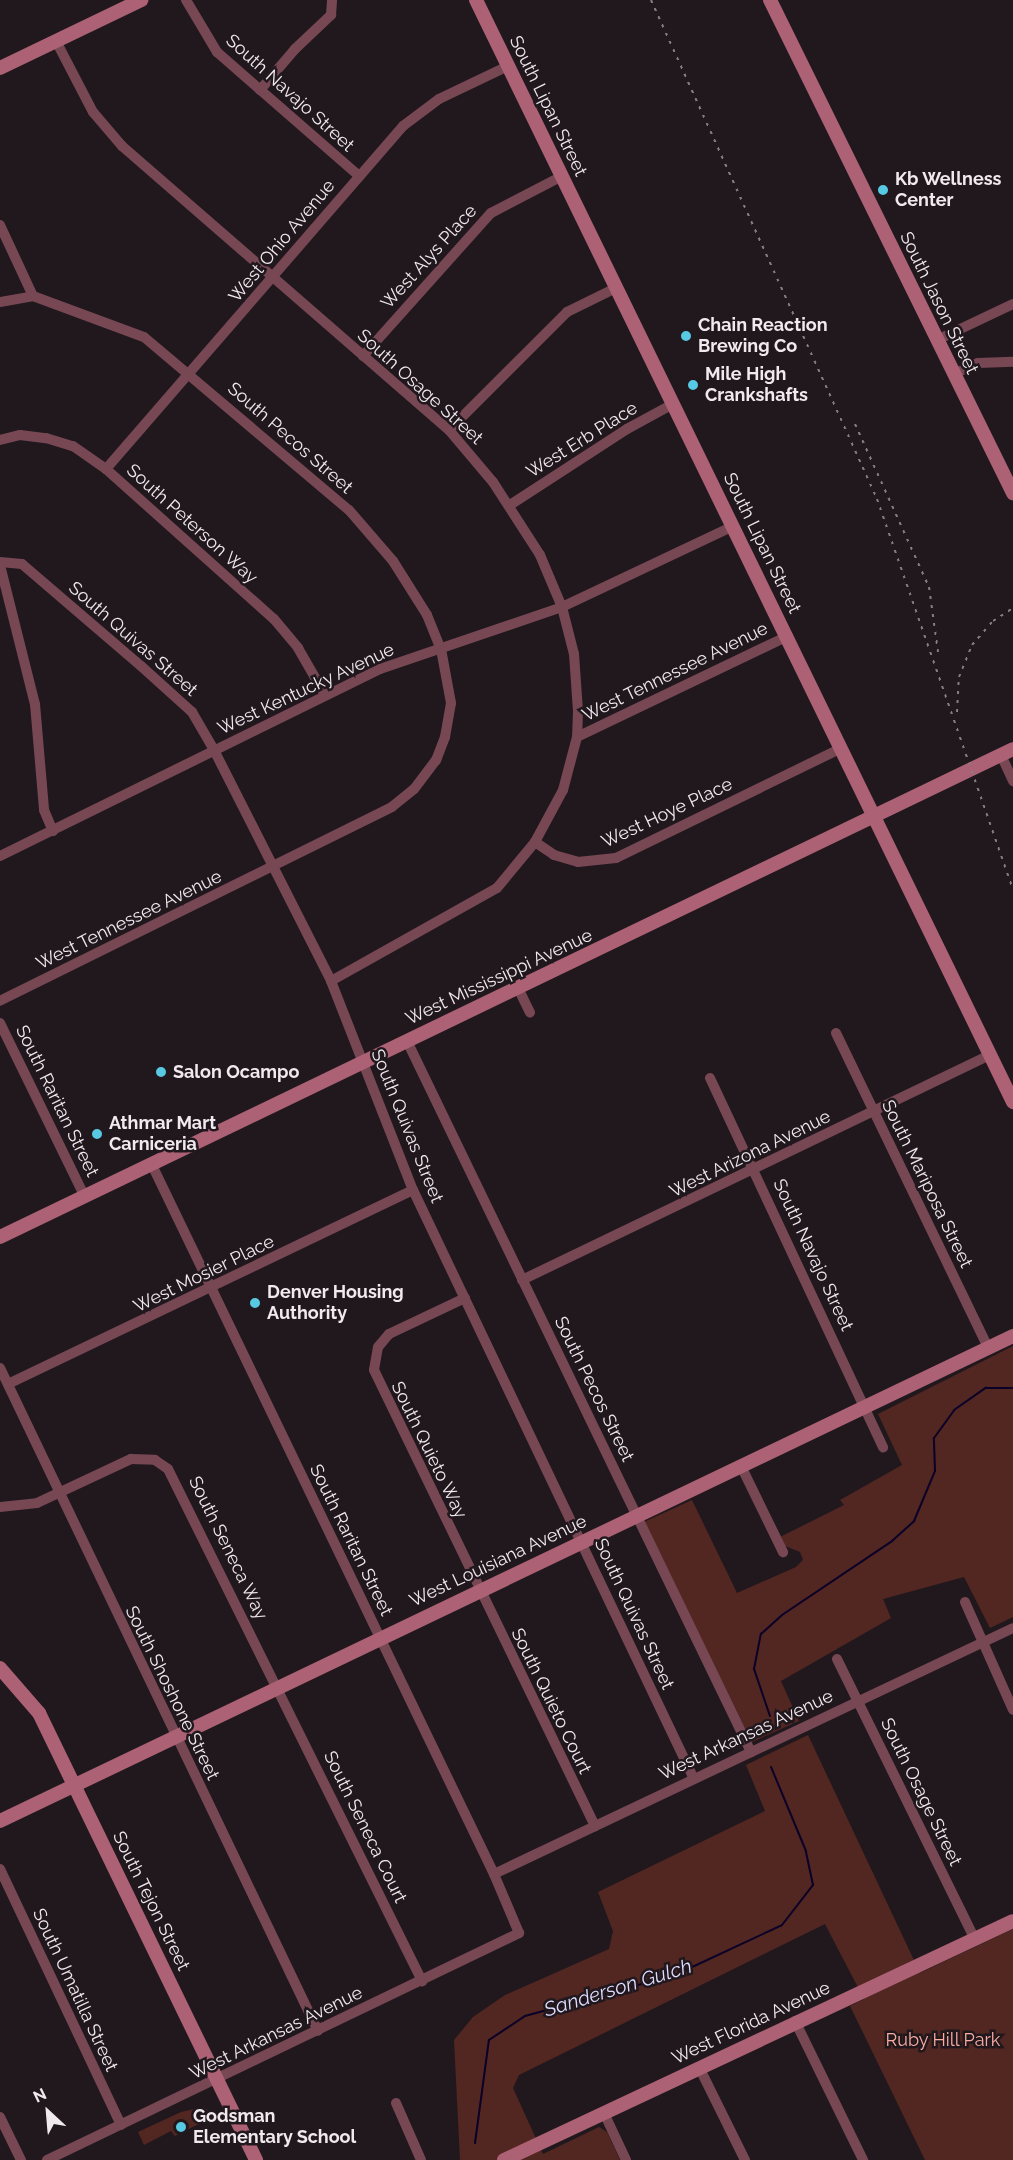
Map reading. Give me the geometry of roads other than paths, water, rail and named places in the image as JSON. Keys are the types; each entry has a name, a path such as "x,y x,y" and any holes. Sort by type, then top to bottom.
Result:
{"street":[{"path":"0,68 141,0"},
{"name":"South Navajo Street","path":"186,0 209,43 359,176"},
{"path":"260,90 295,49 332,15 332,0"},
{"name":"South Lipan Street","path":"476,0 876,815 1013,1102"},
{"name":"South Jason Street","path":"770,0 1013,493"},
{"name":"South Osage Street","path":"56,41 82,93 107,130 449,430 510,505 540,555 562,607 576,669 577,737 563,790 535,842"},
{"name":"West Ohio Avenue","path":"106,469 403,126 439,99 508,66"},
{"name":"West Alys Place","path":"363,356 490,213 562,176"},
{"path":"0,225 33,296 0,302"},
{"path":"449,430 567,312 616,288"},
{"name":"South Pecos Street","path":"33,296 144,337 349,510 406,580 441,649 451,703 446,736 436,760"},
{"path":"937,340 1013,304"},
{"path":"954,374 978,363 1013,362"},
{"name":"West Erb Place","path":"510,505 627,429 673,404"},
{"name":"South Peterson Way","path":"0,440 20,435 46,438 73,446 106,469 274,619 298,648 325,695"},
{"name":"West Kentucky Avenue","path":"0,856 380,669 562,607 733,526"},
{"path":"0,564 35,704 44,810 53,831"},
{"name":"South Quivas Street","path":"0,564 22,564 141,666 192,712 214,750 331,981 413,1190 693,1778"},
{"name":"West Tennessee Avenue","path":"577,737 788,636"},
{"name":"West Hoye Place","path":"535,842 565,860 590,863 616,858 842,748"},
{"path":"1007,752 1013,781"},
{"name":"West Mississippi Avenue","path":"0,1237 363,1060 519,990 1007,752"},
{"name":"West Tennessee Avenue","path":"0,1001 273,868 392,807 414,789 436,760"},
{"path":"331,981 497,888 535,842"},
{"path":"519,990 530,1013"},
{"name":"South Raritan Street","path":"0,1023 84,1195"},
{"name":"South Mariposa Street","path":"836,1033 988,1348"},
{"name":"South Pecos Street","path":"406,1041 751,1752"},
{"name":"West Arizona Avenue","path":"522,1280 874,1113 990,1055"},
{"name":"South Navajo Street","path":"710,1078 866,1406 883,1447"},
{"name":"South Raritan Street","path":"150,1163 494,1874 519,1933"},
{"name":"West Mosier Place","path":"8,1384 211,1290 413,1190"},
{"name":"South Quieto Way","path":"465,1298 389,1334 378,1347 374,1370 478,1591"},
{"name":"West Louisiana Avenue","path":"0,1821 73,1783 174,1737 1013,1336"},
{"name":"South Shoshone Street","path":"0,1368 174,1737 318,2031"},
{"name":"South Seneca Way","path":"0,1507 25,1506 131,1459 155,1460 168,1468 278,1686"},
{"path":"741,1466 783,1552"},
{"name":"South Quieto Court","path":"478,1591 595,1826"},
{"path":"965,1602 981,1644 1013,1710"},
{"name":"West Arkansas Avenue","path":"494,1874 1013,1628"},
{"name":"South Osage Street","path":"837,1659 975,1939"},
{"name":"South Tejon Street","path":"0,1668 39,1713 256,2160"},
{"name":"South Seneca Court","path":"278,1686 422,1982"},
{"name":"South Umatilla Street","path":"0,1869 121,2125"},
{"name":"West Florida Avenue","path":"504,2160 795,2021 1013,1921"},
{"name":"West Arkansas Avenue","path":"47,2160 422,1982 519,1933"},
{"path":"795,2021 863,2160"},
{"path":"699,2067 745,2160"},
{"path":"396,2103 421,2160"},
{"path":"604,2113 626,2160"},
{"path":"0,2117 21,2160"}],"waterway":[{"name":"Sanderson Gulch","path":"770,1716 754,1669 761,1634 782,1615 892,1541 914,1521 935,1471 934,1438 954,1410 986,1388 1013,1388"},
{"name":"Sanderson Gulch","path":"475,2143 489,2040 525,2016 675,1975 782,1925 813,1885 806,1851 771,1767"}],"railway":[{"path":"651,0 877,499 1013,889"},
{"path":"855,424 929,587 938,652"},
{"path":"957,712 959,677 972,645 993,621 1013,608"}],"place":[{"name":"Kb Wellness Center","path":"883,190"},
{"name":"Chain Reaction Brewing Co","path":"686,336"},
{"name":"Mile High Crankshafts","path":"693,385"},
{"name":"Salon Ocampo","path":"161,1072"},
{"name":"Athmar Mart Carniceria","path":"97,1134"},
{"name":"Denver Housing Authority","path":"255,1303"},
{"name":"Godsman Elementary School","path":"181,2127"}],"park label":[{"name":"Ruby Hill Park","path":"943,2040"}]}
